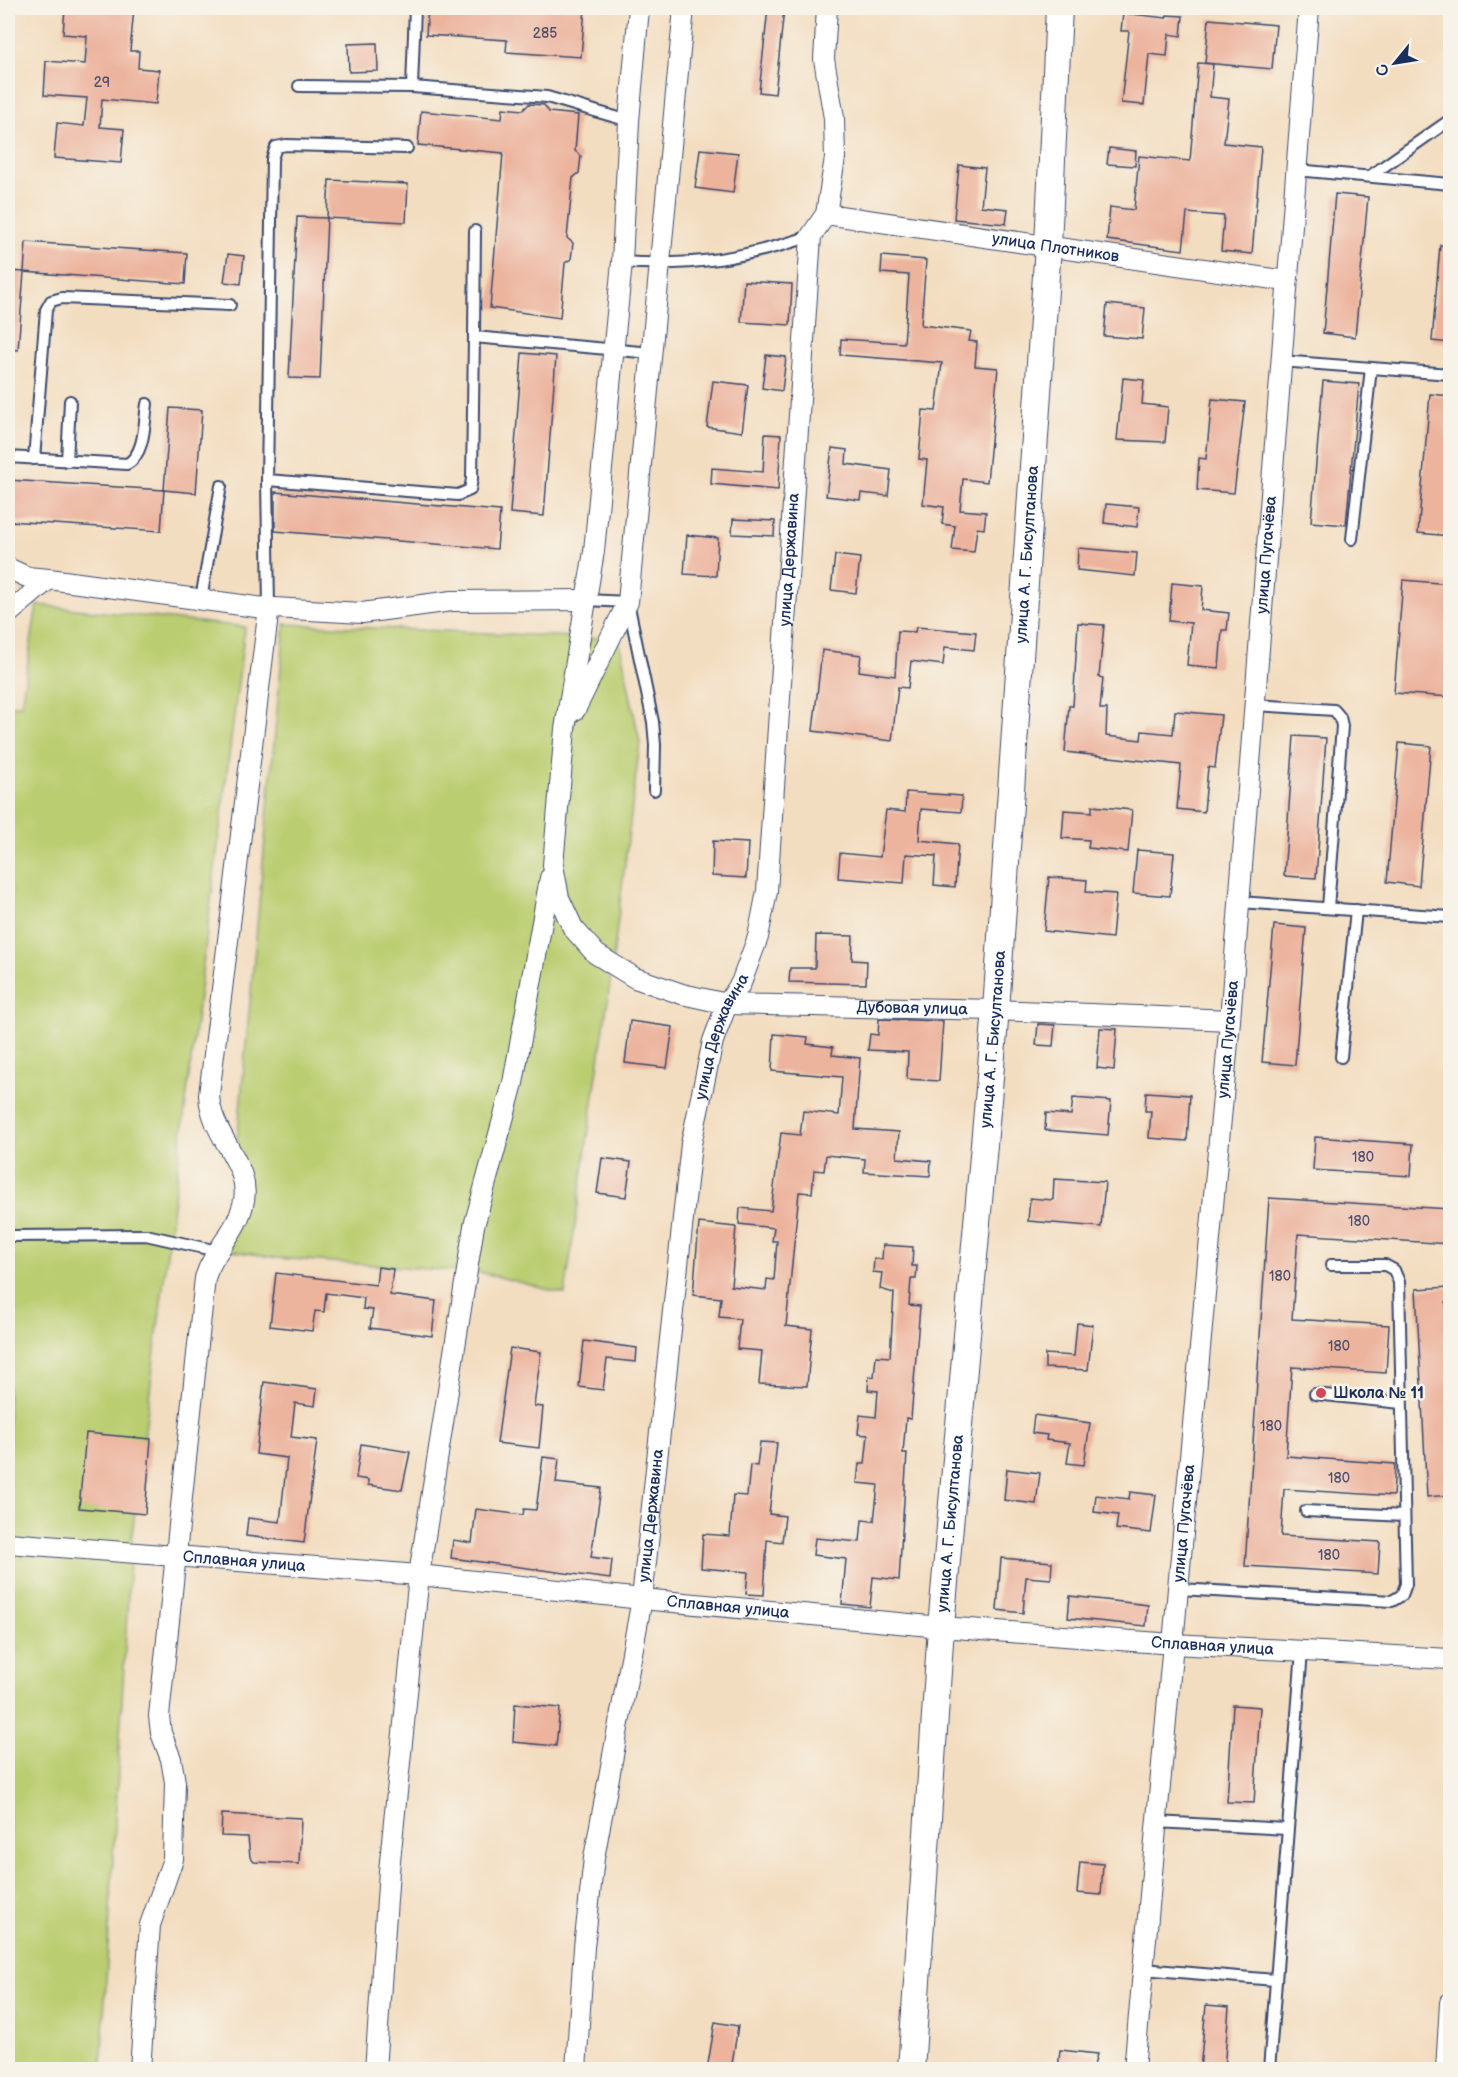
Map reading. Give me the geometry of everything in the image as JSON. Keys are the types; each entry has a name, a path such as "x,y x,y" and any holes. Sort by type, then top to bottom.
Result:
{"street":[{"path":"375,2070 389,1871 419,1575 474,1226 513,1083 553,865 565,729 594,551 622,262 629,121 639,8"},
{"path":"565,729 628,602 684,8"},
{"path":"811,236 826,214 835,158 834,118 824,59 827,8"},
{"name":"улица А. Г. Бисултанова","path":"911,2070 941,1627 996,1010 1048,246 1059,8"},
{"name":"улица Пугачёва","path":"1134,2070 1230,1020 1309,8"},
{"name":"улица Плотников","path":"826,214 1286,281"},
{"name":"улица Державина","path":"576,2070 584,1947 594,1858 642,1599 691,1144 713,1041 727,1004 741,983 758,937 767,891 811,236"},
{"path":"8,568 27,577 269,607 362,613 452,601 586,600"},
{"path":"8,614 49,579"},
{"path":"140,2070 150,1924 173,1859 175,1782 171,1759 160,1733 159,1716 205,1278 217,1251 240,1219 246,1186 244,1175 216,1128 210,1112 209,1095 269,607"},
{"name":"Дубовая улица","path":"553,865 559,897 573,928 596,954 635,978 682,994 727,1004 996,1010 1230,1020"},
{"name":"Сплавная улица","path":"8,1543 176,1554 419,1575 941,1627 1174,1644 1450,1659"},
{"path":"1446,2070 1450,2003"}],"lane":[{"path":"412,87 415,8"},
{"path":"299,86 412,87 547,97 629,121"},
{"path":"1370,176 1450,120"},
{"path":"269,607 267,480 272,159 276,147 286,145 407,148"},
{"path":"1296,170 1450,183"},
{"path":"267,480 458,495 470,490 475,231"},
{"path":"622,262 660,265 728,260 811,236"},
{"path":"34,459 46,310 51,301 62,298 231,305"},
{"path":"474,337 652,354"},
{"path":"1280,361 1450,374"},
{"path":"1352,539 1371,368"},
{"path":"67,461 70,401"},
{"path":"8,457 127,464 135,460 139,452 147,404"},
{"path":"201,599 221,486"},
{"path":"586,600 628,602 653,722 654,790"},
{"path":"1254,705 1334,710 1340,717 1342,726 1328,908"},
{"path":"1239,902 1450,917"},
{"path":"1341,1057 1356,910"},
{"path":"8,1236 146,1236 217,1251"},
{"path":"1179,1589 1392,1601 1402,1595 1406,1584 1400,1282 1394,1270 1385,1265 1331,1265"},
{"path":"1315,1394 1401,1402"},
{"path":"1306,1511 1404,1516"},
{"path":"1269,2070 1302,1651"},
{"path":"1156,1822 1287,1829"},
{"path":"1143,1969 1275,1980"}],"green space":[{"path":"37,605 245,627 131,1543 101,2069 8,2070 8,705 21,705"},
{"path":"285,624 619,639 640,743 608,999 565,1294 483,1273 277,1258 227,1250"}],"building":[{"path":"65,8 134,8 130,51 139,51 138,68 159,70 156,104 102,99 100,127 124,129 121,163 54,158 57,123 84,126 87,98 44,95 46,61 85,64 87,36 63,34"},
{"path":"428,8 585,8 581,57 506,52 507,40 426,35"},
{"path":"768,8 784,9 775,94 759,92"},
{"path":"1123,13 1166,18 1167,15 1183,16 1181,36 1169,34 1167,56 1149,54 1144,105 1121,103 1129,31 1121,31"},
{"path":"1209,19 1276,25 1272,69 1205,63"},
{"path":"377,43 378,71 349,72 348,44"},
{"path":"1198,63 1213,64 1210,97 1229,99 1224,143 1261,147 1252,254 1221,251 1224,216 1187,213 1183,250 1107,240 1110,207 1134,210 1139,156 1190,161"},
{"path":"529,104 544,105 549,112 578,115 575,151 581,156 579,173 573,178 567,238 573,243 571,259 565,263 560,318 490,308 503,153 418,145 421,111 502,119 503,108 523,110"},
{"path":"1109,148 1136,151 1135,166 1107,164"},
{"path":"700,149 738,153 733,193 695,188"},
{"path":"959,165 985,168 981,206 1008,209 1006,224 954,219"},
{"path":"329,180 408,184 406,222 327,218"},
{"path":"1335,194 1368,197 1355,337 1323,333"},
{"path":"297,217 327,218 320,379 289,378"},
{"path":"26,242 187,253 185,284 24,272"},
{"path":"1440,245 1450,246 1450,343 1432,341"},
{"path":"228,254 244,256 241,284 224,282"},
{"path":"882,256 926,260 921,325 971,331 969,341 977,342 975,366 998,368 987,482 963,479 960,510 986,512 984,529 977,528 974,552 952,550 955,526 942,524 944,507 923,504 927,460 919,459 923,410 936,411 942,363 840,355 841,339 904,343 909,275 881,273"},
{"path":"8,271 24,272 18,350 8,349"},
{"path":"744,281 792,284 790,325 741,322"},
{"path":"1107,304 1145,308 1142,339 1104,336"},
{"path":"522,353 556,356 544,516 510,513"},
{"path":"766,355 786,357 782,391 762,388"},
{"path":"1123,378 1144,380 1142,404 1168,407 1165,442 1117,440"},
{"path":"713,381 748,385 742,432 707,427"},
{"path":"1323,381 1359,384 1346,525 1311,522"},
{"path":"1430,394 1450,396 1450,536 1418,533"},
{"path":"1212,399 1245,402 1234,493 1197,490 1199,458 1206,459"},
{"path":"170,408 202,410 196,493 164,490"},
{"path":"765,434 781,435 778,490 711,484 712,468 763,472"},
{"path":"832,448 847,450 846,464 891,470 888,496 861,493 860,500 826,496"},
{"path":"8,480 164,490 161,531 8,521"},
{"path":"275,492 500,511 497,549 275,531"},
{"path":"1106,504 1139,507 1137,527 1104,523"},
{"path":"733,519 775,521 774,536 732,534"},
{"path":"687,535 718,538 716,576 684,574"},
{"path":"1078,548 1137,553 1135,576 1077,570"},
{"path":"835,555 860,558 856,593 831,590"},
{"path":"1403,580 1450,584 1450,697 1394,693"},
{"path":"1172,583 1203,586 1201,610 1229,613 1227,630 1222,630 1219,668 1187,665 1191,623 1169,621"},
{"path":"1078,623 1104,625 1099,677 1103,678 1100,709 1107,709 1106,736 1141,740 1142,731 1173,734 1175,711 1221,715 1215,768 1208,767 1204,812 1177,809 1181,765 1065,752 1069,706 1073,706"},
{"path":"916,627 976,632 974,650 945,647 943,665 911,661 908,688 898,687 892,741 813,731 822,650 861,655 859,671 895,676 898,631 915,632"},
{"path":"1294,736 1326,738 1316,878 1284,876"},
{"path":"1399,743 1431,746 1419,886 1387,882"},
{"path":"906,792 962,796 961,812 921,809 919,840 958,844 955,887 934,885 936,856 906,854 904,883 838,878 840,853 880,857 886,810 905,812"},
{"path":"1092,806 1132,810 1128,852 1088,848 1089,840 1062,838 1064,810 1092,812"},
{"path":"713,841 748,843 746,878 712,876"},
{"path":"1137,850 1174,853 1170,896 1133,893"},
{"path":"1049,877 1087,880 1086,892 1116,894 1112,938 1044,931"},
{"path":"1274,925 1306,928 1295,1065 1262,1062"},
{"path":"816,935 853,936 852,960 867,961 866,984 789,982 790,968 815,968"},
{"path":"879,1019 943,1021 939,1081 907,1079 908,1052 868,1050 870,1034 878,1035"},
{"path":"630,1021 673,1027 667,1068 625,1063"},
{"path":"1038,1024 1055,1025 1053,1046 1036,1045"},
{"path":"1100,1028 1117,1029 1114,1070 1097,1068"},
{"path":"774,1034 808,1037 807,1044 833,1047 832,1055 860,1058 855,1129 899,1132 897,1158 931,1161 930,1176 864,1172 865,1159 826,1155 824,1171 814,1170 812,1193 799,1192 786,1326 812,1329 807,1386 759,1384 762,1351 737,1349 740,1319 719,1317 721,1298 693,1295 699,1223 736,1227 731,1286 766,1290 767,1279 774,1280 777,1241 772,1241 774,1228 739,1224 740,1208 771,1211 781,1133 800,1135 803,1111 839,1115 842,1077 772,1071"},
{"path":"1146,1092 1190,1095 1187,1141 1149,1138 1151,1111 1145,1111"},
{"path":"1073,1098 1111,1101 1108,1135 1045,1130 1046,1113 1071,1115"},
{"path":"1315,1137 1413,1144 1411,1176 1313,1170"},
{"path":"602,1158 631,1162 626,1197 597,1193"},
{"path":"1054,1179 1105,1182 1101,1227 1028,1221 1030,1198 1053,1200"},
{"path":"1269,1198 1450,1209 1450,1244 1298,1234 1292,1319 1389,1325 1386,1373 1292,1367 1286,1456 1395,1464 1393,1496 1284,1489 1281,1536 1380,1542 1378,1574 1245,1566"},
{"path":"883,1245 913,1247 912,1266 917,1266 916,1279 911,1279 909,1305 920,1306 911,1419 906,1418 903,1453 907,1453 899,1580 873,1577 870,1607 842,1604 846,1559 813,1555 815,1538 860,1542 862,1520 874,1521 878,1485 857,1483 859,1464 865,1464 868,1435 858,1434 860,1415 876,1417 878,1391 868,1390 869,1376 874,1377 876,1356 890,1357 894,1293 880,1289 882,1273 873,1272 874,1259 882,1259"},
{"path":"378,1267 393,1269 390,1295 436,1301 432,1336 370,1328 373,1310 363,1309 364,1298 326,1293 324,1312 315,1311 312,1331 270,1326 276,1273 376,1285"},
{"path":"1450,1287 1450,1302 1446,1302 1450,1381 1450,1495 1427,1497 1416,1289"},
{"path":"1077,1323 1093,1325 1088,1370 1045,1368 1045,1354 1074,1356"},
{"path":"584,1341 637,1348 636,1362 607,1359 603,1390 579,1387"},
{"path":"510,1348 541,1352 534,1406 543,1407 539,1448 497,1443"},
{"path":"264,1382 317,1389 315,1406 295,1403 291,1437 317,1440 304,1543 246,1536 248,1518 280,1522 287,1458 256,1454"},
{"path":"1034,1415 1090,1423 1084,1465 1067,1463 1070,1443 1046,1440 1047,1435 1032,1433"},
{"path":"86,1433 151,1439 145,1514 79,1508"},
{"path":"760,1442 777,1443 769,1514 785,1516 782,1542 767,1540 764,1595 746,1594 748,1572 701,1568 703,1534 730,1536 733,1495 747,1496 750,1465 757,1466"},
{"path":"361,1444 410,1452 402,1490 368,1485 368,1480 356,1478"},
{"path":"543,1457 559,1459 556,1483 601,1488 591,1557 612,1560 610,1579 451,1558 453,1540 472,1543 476,1509 523,1515 524,1509 536,1510"},
{"path":"1007,1469 1040,1473 1036,1504 1004,1500"},
{"path":"1130,1492 1156,1495 1151,1533 1116,1529 1118,1515 1094,1512 1096,1495 1129,1499"},
{"path":"1001,1558 1052,1562 1051,1579 1026,1577 1023,1613 997,1610"},
{"path":"1070,1596 1148,1605 1146,1626 1068,1618"},
{"path":"515,1704 560,1708 556,1746 513,1742"},
{"path":"1233,1705 1260,1707 1254,1803 1227,1802"},
{"path":"222,1814 301,1818 299,1864 254,1862 250,1857 248,1837 221,1836"},
{"path":"1080,1862 1103,1864 1101,1895 1077,1893"},
{"path":"1206,2005 1229,2007 1224,2070 1200,2070"},
{"path":"715,2022 738,2026 731,2070 707,2070"},
{"path":"1060,2050 1097,2054 1093,2070 1058,2070"}],"place":[{"name":"Школа № 11","path":"1321,1393"}]}
